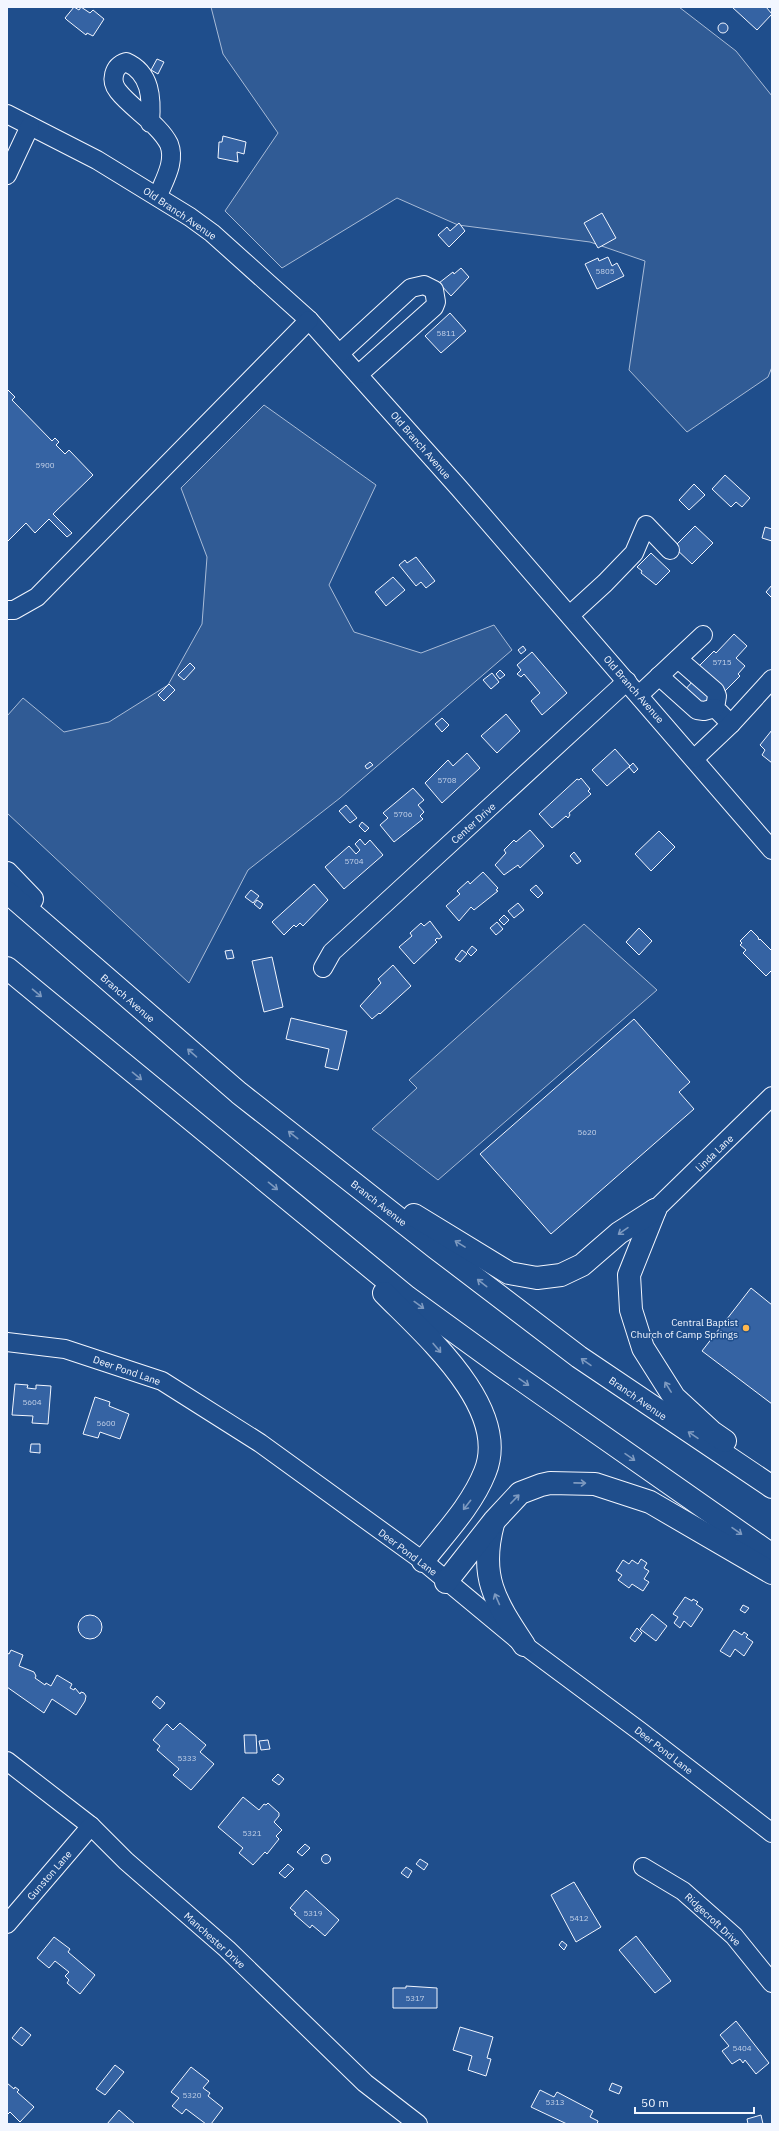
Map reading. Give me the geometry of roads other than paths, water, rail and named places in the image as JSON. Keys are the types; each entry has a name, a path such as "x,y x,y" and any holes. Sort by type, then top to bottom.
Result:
{"highway":[{"path":"7,873 129,999"},
{"name":"Branch Avenue","path":"7,892 129,999 240,1093 324,1159 579,1357 772,1487"},
{"path":"7,968 420,1306 514,1375 772,1555"},
{"path":"324,1159 510,1273 537,1278 561,1275 582,1265 619,1234 655,1210"},
{"path":"302,1209 426,1336 455,1370 464,1381 481,1409 488,1429 490,1448 486,1471 472,1499 423,1561"},
{"path":"655,1210 628,1275 631,1310 644,1348 674,1397 712,1432 772,1474"},
{"path":"446,1582 494,1521 520,1493 541,1485 595,1484 650,1502 772,1573"},
{"path":"494,1521 488,1548 488,1580 498,1603 524,1645"}],"street":[{"name":"Old Branch Avenue","path":"7,114 97,160 158,196 212,233 309,320 359,374 772,850"},
{"path":"150,123 169,144 172,160 158,196"},
{"path":"7,175 30,126"},
{"path":"340,353 411,288 424,285 434,290 436,302 434,307 359,374"},
{"path":"7,610 14,610 37,597 309,320"},
{"path":"570,616 606,583 634,553 646,525 670,550"},
{"name":"Center Drive","path":"324,968 332,952 633,688 659,676 703,635"},
{"path":"678,659 715,691 717,696 715,708"},
{"path":"659,676 697,710 704,712 715,708"},
{"path":"694,759 731,724 772,679"},
{"path":"715,708 731,724"},
{"name":"Linda Lane","path":"655,1210 772,1096"},
{"name":"Deer Pond Lane","path":"7,1342 65,1348 162,1381 260,1442 423,1561 446,1582 524,1645 641,1732 772,1834"},
{"name":"Manchester Drive","path":"7,1761 91,1826 126,1861 227,1950 365,2083 418,2124"},
{"name":"Gunston Lane","path":"7,1924 91,1826"},
{"name":"Ridgecroft Drive","path":"643,1867 683,1891 734,1936 772,1983"}],"place":[{"name":"Central Baptist Church of Camp Springs","path":"746,1328"}]}
